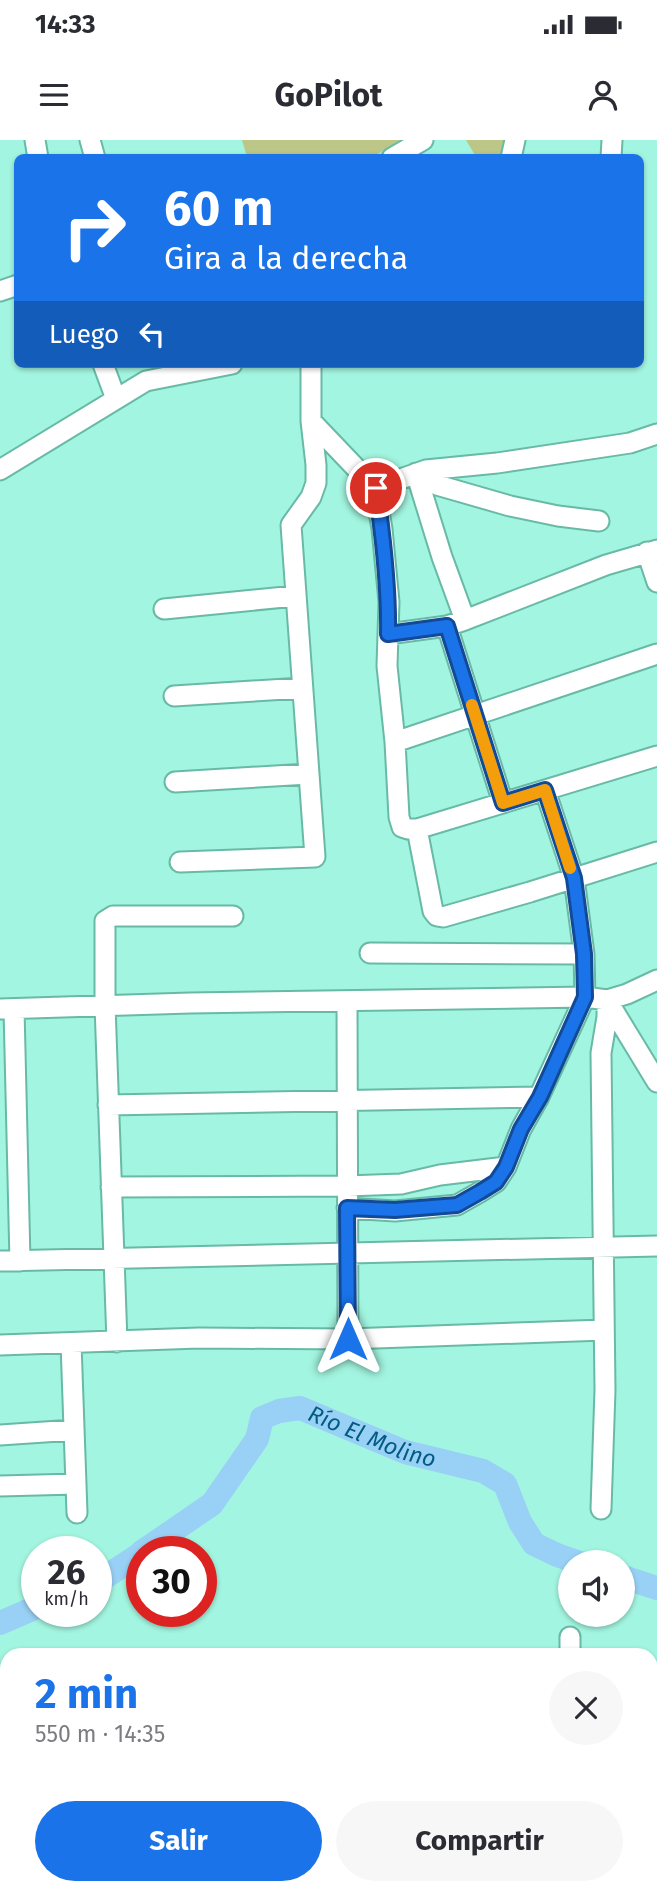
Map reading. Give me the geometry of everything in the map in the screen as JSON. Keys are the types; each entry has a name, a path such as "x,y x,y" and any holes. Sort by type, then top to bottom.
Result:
{"street":[{"path":"399,154 422,140"},
{"path":"104,368 116,399"},
{"path":"0,471 146,381 212,368"},
{"path":"180,862 315,857 290,525 311,497 316,482 311,421 311,368"},
{"path":"311,421 376,488 389,602 387,666 402,827 417,829 657,755"},
{"path":"376,488 421,472 630,443 657,434"},
{"path":"421,472 437,485 510,506 599,521"},
{"path":"421,472 475,715 503,803"},
{"path":"388,634 456,623 606,565 652,551 657,582"},
{"path":"164,609 295,596"},
{"path":"395,742 657,654"},
{"path":"174,695 302,688"},
{"path":"175,782 309,774"},
{"path":"347,1208 395,1210 457,1205 496,1182 506,1167 521,1129 540,1097 585,997 584,954 574,878 545,790"},
{"path":"417,829 433,911 437,916 456,913 657,852"},
{"path":"117,1342 104,921 113,916 233,916"},
{"path":"370,953 584,954"},
{"path":"20,1261 7,1009 585,997 607,1000 657,980"},
{"path":"607,1000 657,1082"},
{"path":"601,1509 605,1390 601,1053 607,1000"},
{"path":"347,1001 348,1339"},
{"path":"108,1105 540,1097"},
{"path":"111,1187 401,1184 440,1175 506,1167"},
{"path":"0,1261 657,1247"},
{"path":"0,1345 199,1338 348,1339 604,1331"},
{"path":"71,1343 76,1513"},
{"path":"0,1435 74,1430"},
{"path":"0,1486 76,1484"}],"green space":[{"path":"242,140 400,140 378,154 246,154"},
{"path":"466,140 505,140 503,154 474,154"}],"waterway":[{"name":"Río El Molino","path":"165,1536 212,1504 257,1439 262,1418 279,1411 300,1408 405,1452 483,1471 505,1484 520,1522 534,1544 558,1555"},
{"name":"Río El Molino","path":"112,1573 126,1563"},
{"name":"Río El Molino","path":"635,1581 657,1588"},
{"name":"Río El Molino","path":"0,1623 21,1614"}],"slow traffic":[{"path":"472,705 503,803 545,790 570,868"}],"route":[{"path":"348,1339 347,1208 395,1210 457,1205 496,1182 506,1167 521,1129 540,1097 585,997 584,954 574,878 545,790 503,803 447,626 388,634 389,602 376,488"}]}
